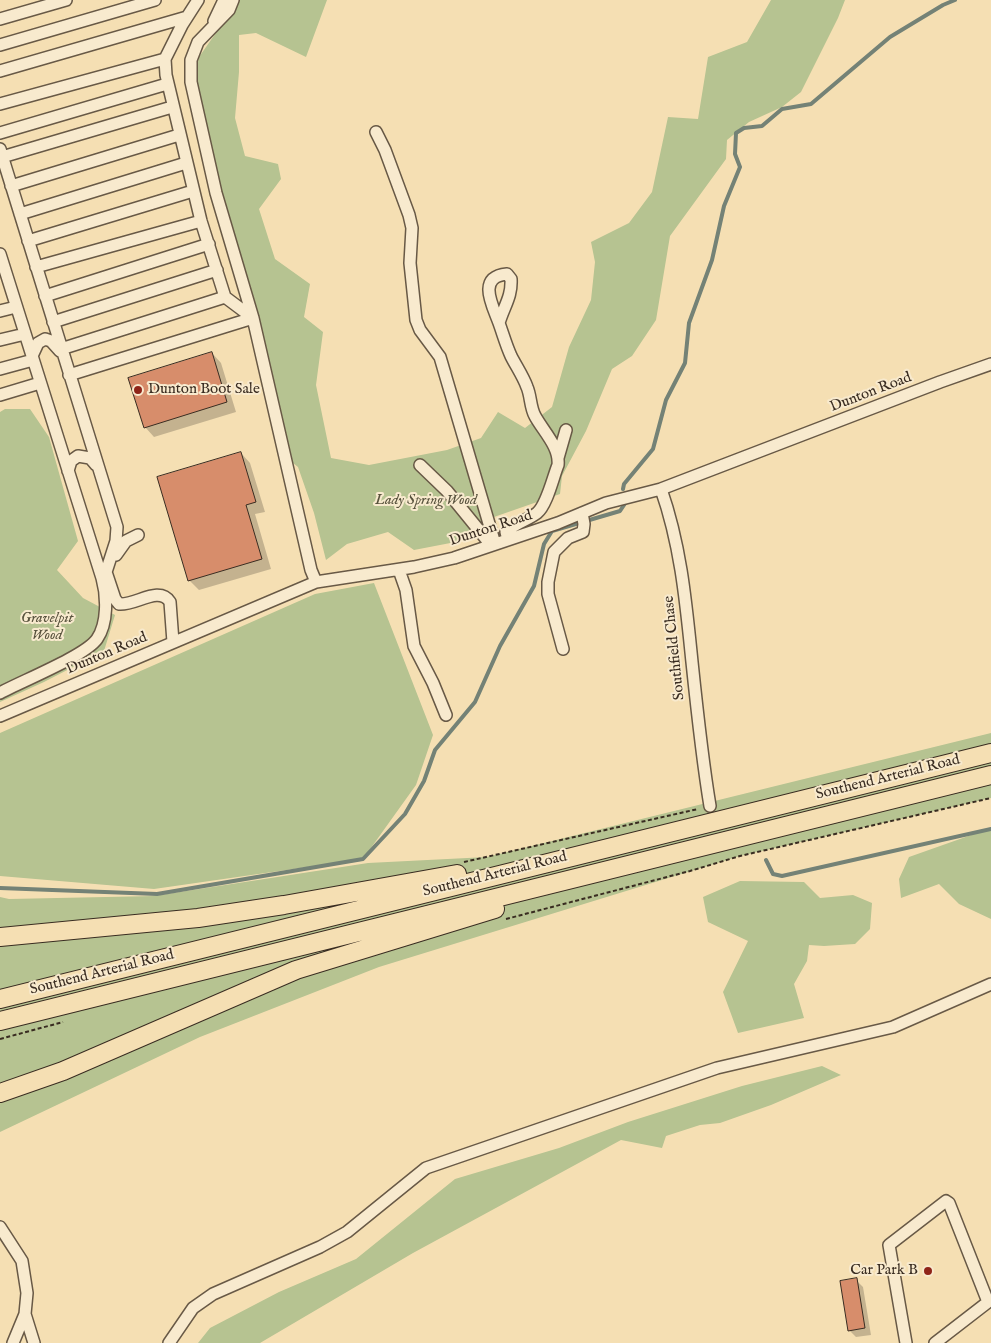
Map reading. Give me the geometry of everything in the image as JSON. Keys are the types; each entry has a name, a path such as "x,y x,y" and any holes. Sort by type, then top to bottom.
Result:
{"highway":[{"name":"Southend Arterial Road","path":"0,999 711,814 991,753"},
{"name":"Southend Arterial Road","path":"0,1021 991,775"},
{"path":"0,937 198,918 284,905 454,875 711,814"},
{"path":"0,1093 63,1070 296,970 650,860"}],"street":[{"path":"0,19 66,0"},
{"path":"0,44 155,0"},
{"path":"198,0 165,59 167,84 201,221 226,297 253,318"},
{"path":"212,26 224,0"},
{"path":"233,0 229,10 201,37 191,60 191,82 216,193 253,318 311,570 316,582"},
{"path":"0,72 187,17"},
{"path":"0,104 165,59"},
{"path":"0,133 167,84"},
{"path":"172,107 1,153 117,531 116,541 106,568 107,578 114,599 119,604 127,604 158,595 167,598 170,602 173,642"},
{"path":"376,132 385,150 412,228 410,263 416,320 420,330 440,357 493,545"},
{"path":"11,186 180,135"},
{"path":"20,214 186,163"},
{"path":"28,241 193,191"},
{"path":"36,267 201,221"},
{"path":"45,296 209,244"},
{"path":"0,255 4,283 16,306 104,584 105,608 101,632 91,646 0,693"},
{"path":"53,322 217,270"},
{"path":"62,353 226,297"},
{"path":"0,311 16,306"},
{"path":"69,375 253,318"},
{"path":"499,323 511,358 528,387 534,415 554,445 558,458"},
{"path":"0,340 25,334"},
{"path":"32,358 38,342 45,339 51,341 62,353"},
{"path":"0,369 32,358"},
{"name":"Dunton Road","path":"0,716 316,582 399,570 454,558 558,523 606,503 661,489 991,364"},
{"path":"0,395 40,383"},
{"path":"508,540 506,532 511,527 538,512 543,505 558,464 566,430"},
{"path":"68,471 72,461 78,456 90,458 98,468"},
{"path":"420,465 447,492 493,545"},
{"name":"Southfield Chase","path":"661,489 671,518 682,566 700,748 711,814"},
{"path":"563,649 548,594 548,582 554,552 568,538 583,532 582,513"},
{"path":"107,578 117,552 123,544 138,535"},
{"path":"399,570 406,590 414,646 446,715"},
{"path":"169,1343 193,1308 213,1294 320,1248 347,1232 426,1168 717,1068 893,1027 991,984"},
{"path":"906,1343 889,1244 946,1201 949,1203 988,1302 935,1343"},
{"path":"0,1227 22,1261 27,1293 25,1314 13,1343"},
{"path":"25,1314 34,1343"}],"path":[{"path":"500,920 690,871 740,856 991,798"},
{"path":"458,863 711,814"}],"green space":[{"name":"Lady Spring Wood","path":"239,0 327,0 306,57 256,33 239,35 239,72 235,118 245,156 278,164 281,179 259,209 275,259 310,284 304,317 323,332 316,385 331,458 369,465 447,450 481,438 498,412 525,428 552,407 569,347 591,300 595,262 591,242 629,223 652,192 668,117 698,119 708,57 747,42 771,0 845,0 801,92 782,107 749,122 727,140 726,159 670,236 656,320 632,356 612,369 586,431 562,476 560,494 494,517 470,528 466,540 414,550 388,532 347,544 326,560 314,513 298,467 293,463 259,316 250,308 208,161 195,75 199,57"},
{"name":"Gravelpit Wood","path":"5,409 30,409 49,437 78,541 57,570 83,598 115,615 104,651 0,702 0,412"},
{"path":"374,583 433,735 416,785 363,859 154,889 0,876 0,733 315,594"},
{"path":"991,733 991,798 740,856 379,967 200,1037 0,1132 0,897 9,899 154,896 368,863 487,857"},
{"path":"991,828 991,919 959,904 939,884 901,898 899,879 909,857"},
{"path":"740,881 804,882 820,898 853,895 872,903 870,929 855,944 809,945 807,961 794,984 804,1018 738,1033 723,992 748,941 708,922 703,897"},
{"path":"822,1066 841,1075 771,1105 720,1123 700,1125 666,1136 662,1148 621,1140 413,1253 260,1343 198,1343 210,1328 279,1292 356,1259 455,1179 559,1148 628,1122 742,1086"}],"building":[{"path":"212,352 227,402 144,428 128,378"},
{"path":"241,452 256,502 246,505 262,559 188,581 157,477"},
{"path":"857,1278 865,1328 848,1331 840,1281"}],"waterway":[{"path":"623,489 624,484 653,449 666,400 685,363 689,323 712,260 724,206 740,167 735,154 736,133 744,128 762,126 782,109 811,104 890,37 943,5 955,0"},
{"path":"0,888 157,894 363,859 405,814 424,781 435,750 475,702 500,646 534,586 544,544 552,531 620,511 626,502"},
{"path":"766,860 773,874 782,876 991,829"}],"place":[{"name":"Dunton Boot Sale","path":"138,390"},
{"name":"Car Park B","path":"928,1271"}]}
